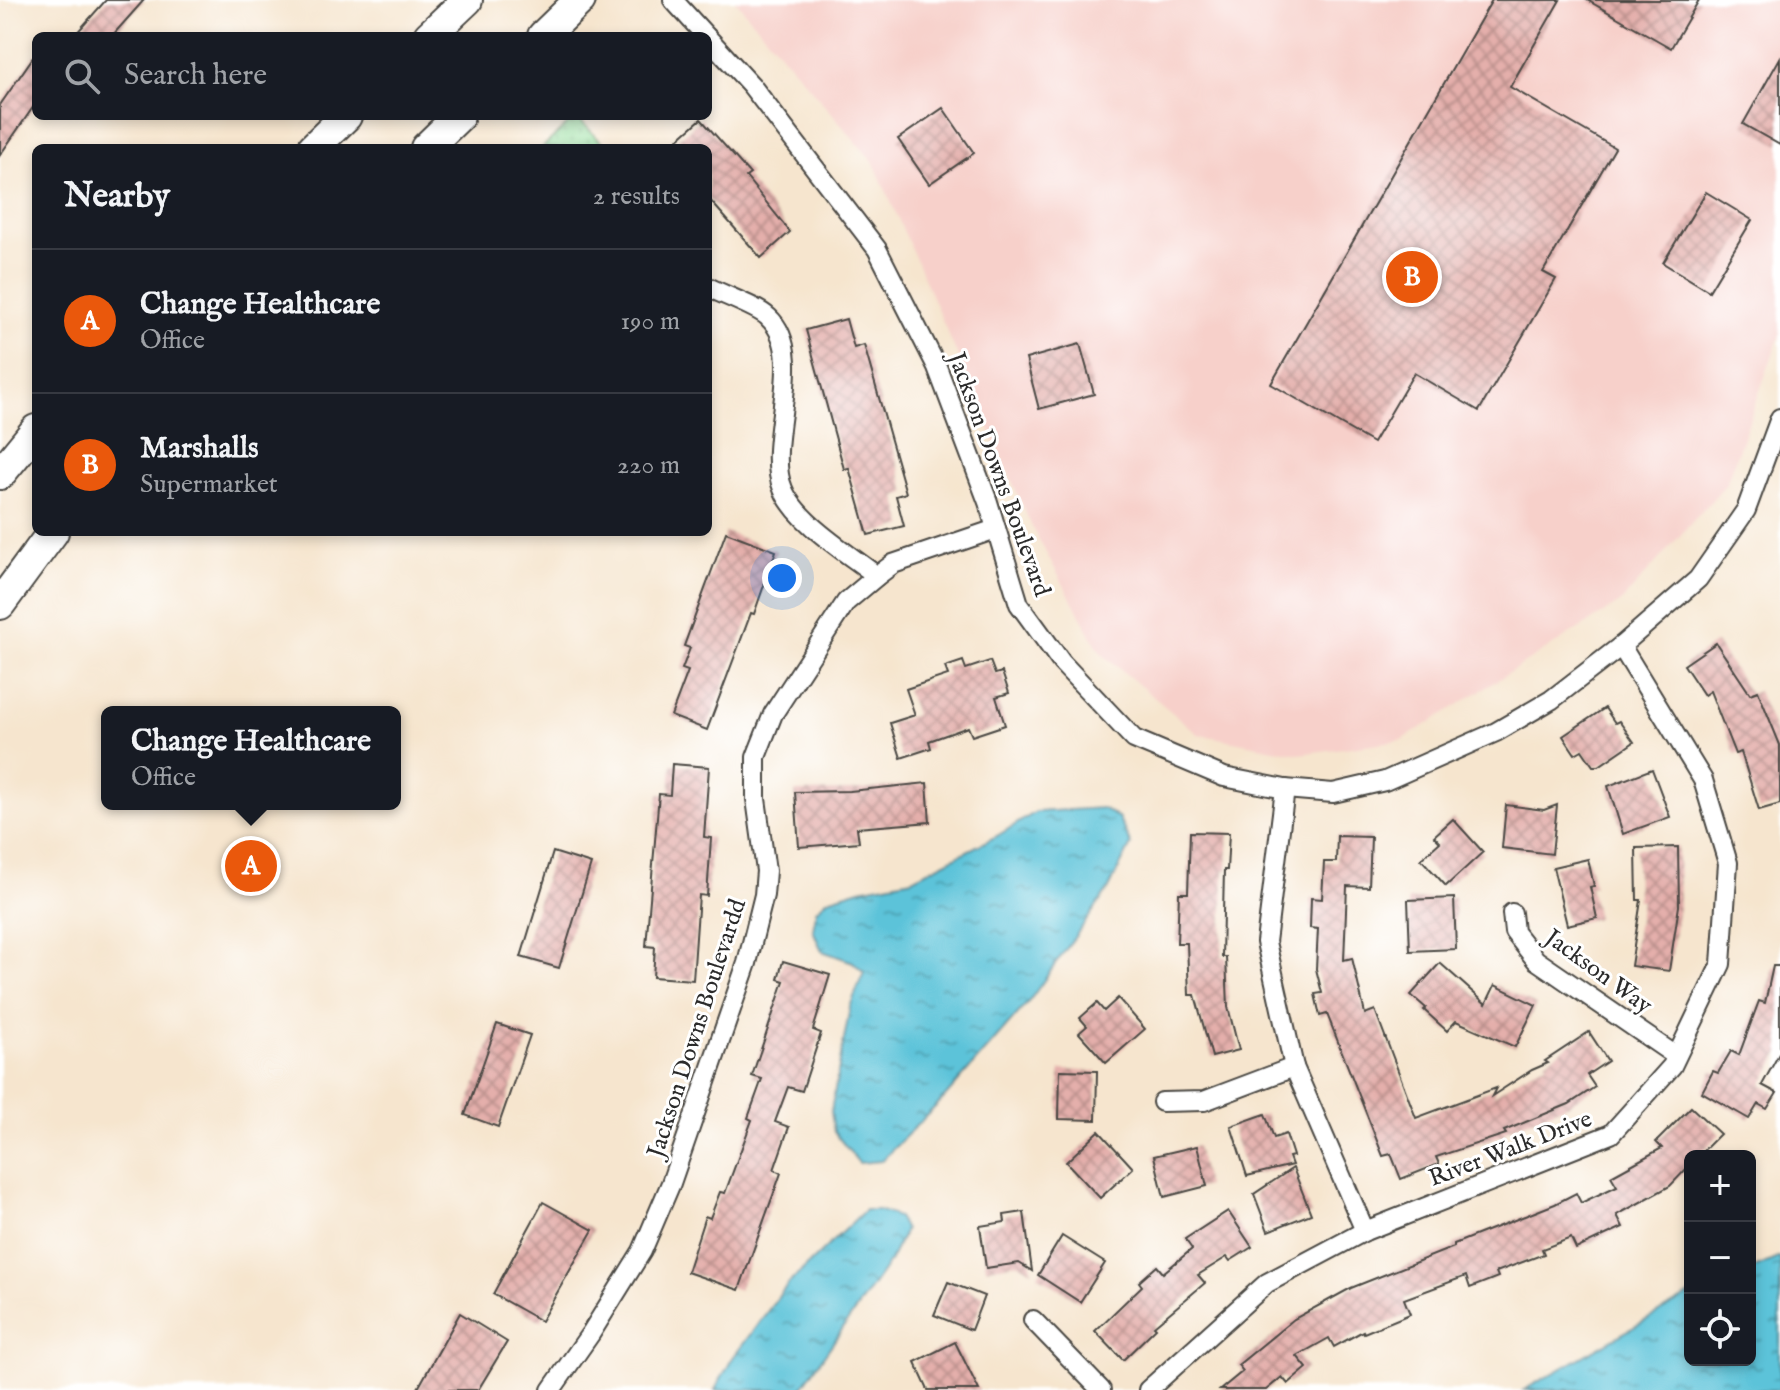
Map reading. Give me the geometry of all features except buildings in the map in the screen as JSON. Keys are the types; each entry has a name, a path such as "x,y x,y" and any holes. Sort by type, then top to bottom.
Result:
{"main road":[{"path":"433,32 467,0"},
{"path":"547,32 580,0"},
{"path":"317,144 342,120"},
{"path":"430,144 455,120"},
{"path":"0,474 32,435"},
{"path":"0,604 50,536"}],"street":[{"name":"Jackson Downs Boulevard","path":"673,0 702,32"},
{"name":"Jackson Downs Boulevard","path":"712,42 751,85 877,249 937,367 996,529 1019,604 1062,663 1134,739 1224,777 1285,789 1333,793 1385,781 1496,732 1551,700 1621,646"},
{"path":"712,289 766,314 778,330 786,362 777,469 783,492 798,512 877,576"},
{"path":"1621,646 1698,579 1746,510 1780,418"},
{"name":"Jackson Downs Boulevardd","path":"551,1390 642,1251 671,1183 747,963 764,895 766,871 756,799 758,747 773,714 846,602 877,576 893,564 996,529"},
{"name":"River Walk Drive","path":"1365,1231 1611,1134 1672,1066 1721,964 1728,863 1703,780 1621,646"},
{"path":"1148,1390 1267,1283 1365,1231 1294,1067 1266,942 1285,789"},
{"name":"Jackson Way","path":"1512,913 1514,932 1536,960 1676,1056"},
{"path":"1162,1102 1204,1101 1294,1067"},
{"path":"1033,1320 1101,1390"}],"shaded area":[{"path":"735,0 1780,0 1780,335 1726,484 1620,603 1402,740 1299,754 1198,734 1101,653 1031,525 874,163"}],"green space":[{"path":"572,120 580,120 603,144 546,144"}],"water":[{"path":"1103,808 1119,819 1131,845 1108,890 1030,1000 945,1097 881,1161 859,1163 834,1132 831,1111 850,1007 864,972 853,962 822,951 813,930 816,910 828,899 912,879 997,836 1036,812"},
{"path":"865,1210 878,1210 898,1217 905,1230 889,1262 800,1390 715,1390 732,1359 788,1284"},
{"path":"1780,1257 1780,1390 1524,1390 1684,1298 1684,1366 1756,1366 1756,1267"}],"place":[{"name":"Marshalls","path":"1412,277"},
{"name":"Change Healthcare","path":"251,866"}]}
